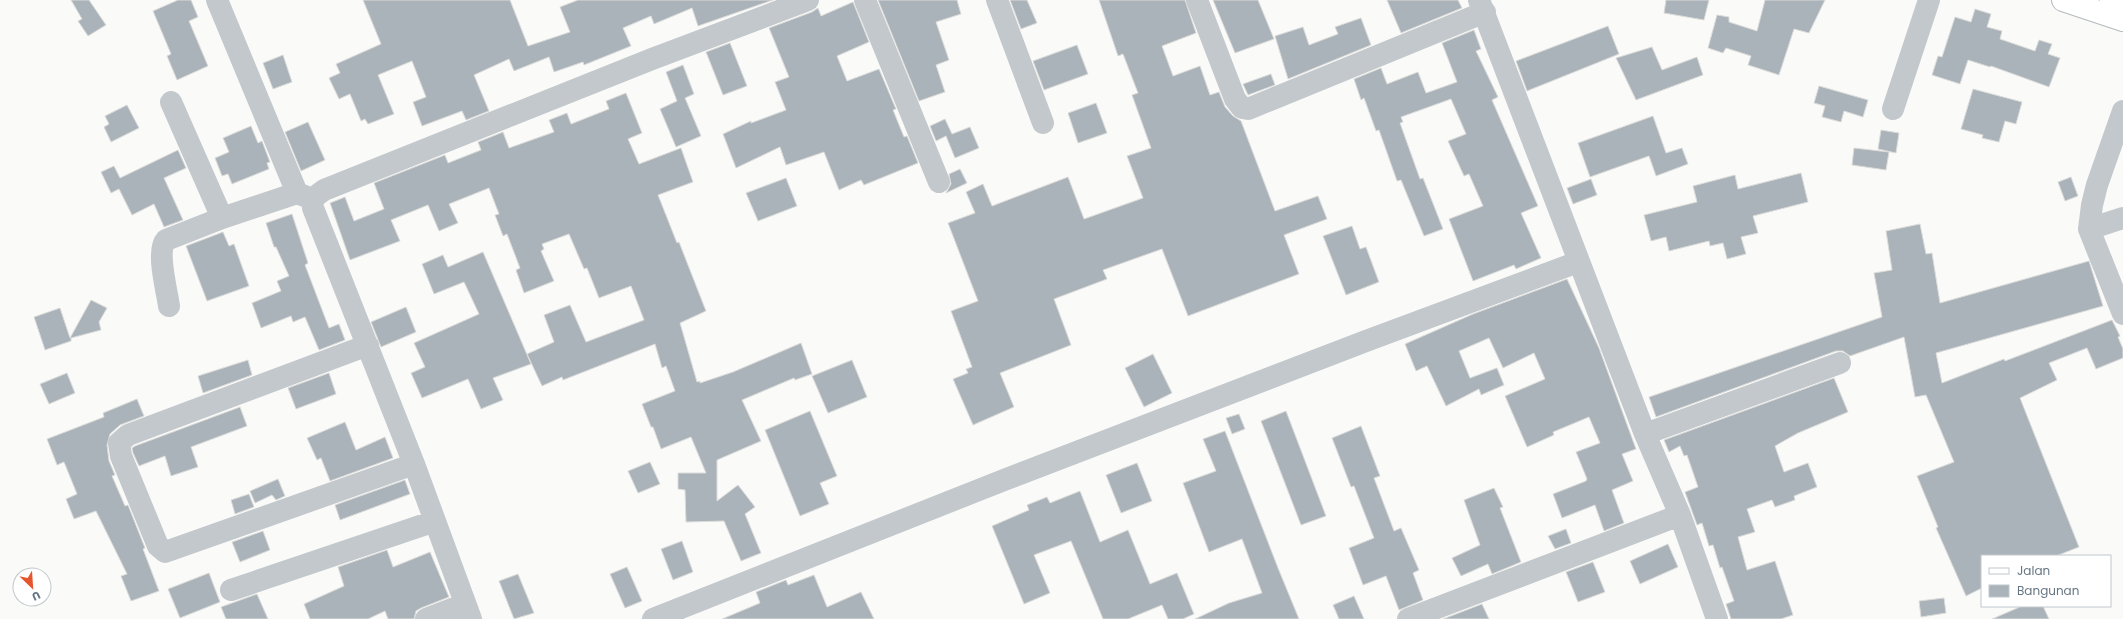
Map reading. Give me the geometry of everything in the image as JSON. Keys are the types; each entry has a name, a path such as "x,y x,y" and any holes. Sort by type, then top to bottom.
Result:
{"main road":[{"path":"2063,0 2123,20"},
{"path":"2111,0 2123,4"}],"street":[{"path":"217,0 304,196 313,208 414,464 468,612 426,619"},
{"path":"169,306 161,254 163,244 171,238 222,218 304,196 317,194 331,187 652,59 808,0"},
{"path":"865,0 939,182"},
{"path":"996,0 1043,123"},
{"path":"1197,0 1235,99 1242,108 1248,109 1482,6 1578,262 1645,434 1680,515 1717,619"},
{"path":"1894,109 1929,0"},
{"path":"171,102 222,218"},
{"path":"2123,111 2097,185 2092,205 2089,229 2123,314"},
{"path":"2089,229 2123,218"},
{"path":"653,619 1004,480 1366,341 1578,262"},
{"path":"368,345 128,435 119,443 121,456 158,546 165,552 414,464"},
{"path":"1645,434 1840,363"},
{"path":"1408,619 1680,515"},
{"path":"231,590 435,521"}],"building":[{"path":"71,0 89,0 106,25 88,36 78,21 82,19"},
{"path":"178,0 191,0 198,17 189,21 208,66 177,80 167,56 171,54 153,11"},
{"path":"363,0 510,0 528,46 570,32 560,7 578,0 773,0 698,26 692,8 654,24 651,16 623,28 631,46 584,65 583,62 554,72 549,57 514,71 509,59 474,75 489,111 466,120 462,111 422,126 413,102 426,97 412,61 378,75 394,114 368,124 365,119 361,121 350,94 339,99 329,78 340,73 336,64 381,44"},
{"path":"878,0 957,0 961,14 936,22 949,60 936,65 945,92 919,101"},
{"path":"1010,0 1027,0 1037,23 1021,29"},
{"path":"1099,0 1185,0 1196,33 1162,46 1173,76 1200,66 1210,95 1219,92 1225,107 1233,116 1241,121 1275,211 1318,196 1327,219 1284,235 1299,274 1188,316 1162,249 1103,270 1107,279 1054,299 1071,345 1000,373 1014,407 973,425 953,379 968,373 966,369 972,367 951,311 978,301 948,223 975,213 966,192 983,184 992,206 1068,177 1084,219 1143,198 1127,156 1151,148 1132,95 1138,93 1123,54 1118,56"},
{"path":"1213,0 1258,0 1274,39 1235,53"},
{"path":"1387,0 1458,0 1462,8 1401,33"},
{"path":"1666,0 1709,0 1704,20 1664,13"},
{"path":"1765,0 1825,0 1809,33 1794,29 1779,75 1748,65 1751,56 1726,48 1723,53 1708,48 1717,15 1729,17 1729,22 1757,31"},
{"path":"853,2 869,42 837,56 847,81 879,69 896,109 893,110 904,137 907,136 918,163 864,185 861,180 839,190 824,152 786,165 780,147 736,168 723,134 751,121 751,123 786,110 775,82 789,77 769,28 812,12 818,8 821,16"},
{"path":"1975,9 1991,14 1987,27 2002,31 2000,39 2035,51 2039,40 2052,44 2048,54 2060,58 2049,87 1991,66 1990,67 1968,60 1960,84 1932,75 1938,56 1942,57 1955,17 1971,22"},
{"path":"1361,18 1371,45 1288,79 1275,36 1303,27 1309,45 1338,34 1335,27"},
{"path":"1608,26 1619,54 1527,91 1516,61"},
{"path":"1474,30 1481,49 1476,51 1498,97 1492,100 1538,206 1521,213 1541,258 1516,269 1514,265 1473,281 1449,219 1483,206 1469,174 1464,176 1448,141 1466,134 1451,99 1401,117 1403,122 1400,123 1420,179 1423,178 1443,229 1424,236 1401,180 1397,181 1379,130 1376,131 1364,98 1361,100 1354,79 1381,68 1387,84 1418,72 1426,93 1457,82 1442,43"},
{"path":"730,43 747,86 723,95 706,52"},
{"path":"1077,45 1088,74 1044,90 1033,61"},
{"path":"1652,47 1662,70 1697,57 1703,75 1636,100 1616,58"},
{"path":"283,55 292,82 273,89 263,63"},
{"path":"683,65 694,94 685,98 701,136 676,147 660,109 677,101 666,72"},
{"path":"1271,74 1275,85 1248,95 1243,84"},
{"path":"1819,86 1868,100 1863,117 1844,111 1841,122 1822,117 1825,106 1814,103"},
{"path":"1973,89 2022,102 2016,124 2005,121 1999,142 1982,138 1983,135 1961,129"},
{"path":"626,93 642,133 628,139 639,164 681,148 693,182 658,195 677,243 679,242 706,311 680,323 697,382 700,381 700,383 733,372 801,343 812,374 795,380 794,378 742,400 761,441 717,460 717,501 738,485 755,507 745,514 761,553 741,561 724,521 686,522 685,490 678,489 678,473 706,473 691,437 661,449 653,427 651,427 642,404 675,391 666,366 662,368 655,344 563,380 562,377 542,386 527,354 554,342 544,315 570,305 586,342 644,320 631,286 599,298 587,268 584,269 569,234 542,244 544,249 541,251 554,281 524,293 516,270 520,268 507,234 503,236 495,215 499,214 489,188 449,204 458,223 439,231 428,205 391,220 400,241 350,260 330,203 345,197 354,221 384,209 374,183 445,155 448,163 481,150 478,142 503,132 509,148 554,132 549,120 567,113 571,124 609,109 606,101"},
{"path":"1096,103 1107,133 1078,143 1068,113"},
{"path":"127,105 139,128 111,142 104,127 109,124 105,116"},
{"path":"1653,116 1666,153 1682,148 1688,164 1656,176 1649,156 1590,177 1578,143"},
{"path":"945,119 952,134 970,127 979,148 955,158 946,136 936,141 930,126"},
{"path":"308,122 325,160 301,171 285,132"},
{"path":"251,126 258,143 262,141 270,162 267,163 269,169 232,184 228,174 222,176 215,158 229,152 223,138"},
{"path":"1881,130 1899,133 1896,153 1878,149"},
{"path":"1854,148 1889,152 1886,170 1852,165"},
{"path":"178,150 186,168 164,178 183,220 164,227 154,204 132,215 119,189 111,193 101,172 114,166 120,178"},
{"path":"960,169 967,183 946,193 951,184 949,174"},
{"path":"1801,173 1808,202 1753,216 1758,233 1741,237 1746,254 1727,259 1723,243 1710,246 1709,241 1669,251 1666,237 1651,241 1644,215 1697,202 1693,186 1735,175 1738,189"},
{"path":"2071,177 2078,196 2065,201 2058,182"},
{"path":"786,178 797,206 758,221 746,193"},
{"path":"1591,179 1597,195 1573,204 1567,188"},
{"path":"292,214 308,263 305,265 329,328 339,324 345,340 319,350 305,317 293,322 291,316 261,328 252,303 281,291 277,281 289,276 276,247 274,247 266,223"},
{"path":"1920,224 1926,254 1932,253 1940,303 2089,261 2103,306 1936,353 1942,383 2004,359 2005,361 2112,320 2120,336 2118,337 2123,349 2123,358 2096,369 2087,348 2049,363 2057,380 2020,398 2079,547 2059,555 1981,555 1981,588 1966,596 1936,528 1938,527 1917,476 1954,462 1926,395 1915,397 1904,337 1850,356 1843,351 1836,351 1656,417 1649,397 1882,317 1874,273 1892,270 1886,231"},
{"path":"1352,226 1360,249 1366,247 1379,282 1346,295 1323,236"},
{"path":"223,232 229,246 234,244 249,286 207,301 186,246"},
{"path":"483,252 531,364 493,378 503,400 481,409 468,379 422,398 411,373 425,367 414,343 479,314 464,282 434,294 422,264 443,255 448,267"},
{"path":"1567,279 1599,348 1636,449 1622,454 1633,481 1612,490 1624,523 1604,531 1595,505 1562,518 1553,494 1586,481 1587,479 1576,452 1600,443 1589,417 1553,432 1554,435 1527,447 1505,396 1545,379 1534,353 1503,368 1489,338 1459,351 1470,378 1497,368 1504,385 1481,395 1479,389 1446,406 1427,366 1416,371 1405,344 1473,314"},
{"path":"91,300 107,308 99,322 101,330 71,338 71,341 45,350 34,317 60,308 70,338"},
{"path":"406,307 416,332 381,347 371,322"},
{"path":"1153,354 1172,393 1144,407 1125,368"},
{"path":"248,360 252,375 203,393 198,376"},
{"path":"852,360 867,397 828,413 812,376"},
{"path":"67,373 75,393 49,404 40,384"},
{"path":"329,373 336,394 296,409 288,388"},
{"path":"1834,378 1848,412 1798,433 1775,446 1784,472 1808,463 1817,487 1794,496 1795,500 1775,507 1772,500 1747,509 1755,532 1738,537 1747,570 1775,561 1793,615 1781,619 1731,619 1726,604 1734,601 1722,567 1720,568 1713,545 1709,546 1702,523 1697,525 1685,492 1698,487 1687,455 1684,456 1680,446 1669,452 1664,440"},
{"path":"137,399 144,416 120,425 110,434 107,445 109,461 115,475 112,476 125,506 128,505 145,548 143,549 159,591 131,601 121,576 127,574 96,511 74,519 66,499 77,494 64,462 57,465 47,439 104,417 103,413"},
{"path":"240,407 247,426 191,447 198,467 171,476 165,456 139,466 132,448 135,446"},
{"path":"810,411 837,476 820,483 829,504 800,516 765,430"},
{"path":"1286,411 1326,516 1301,525 1261,421"},
{"path":"1239,414 1245,429 1232,434 1226,418"},
{"path":"345,422 356,450 385,437 393,458 330,481 321,458 317,460 307,438"},
{"path":"1361,426 1380,476 1374,478 1394,531 1401,528 1419,570 1413,573 1423,600 1399,610 1386,576 1363,585 1349,548 1374,538 1354,486 1351,487 1332,438"},
{"path":"1225,431 1299,619 1195,619 1229,603 1262,593 1242,539 1209,552 1183,483 1216,471 1203,439"},
{"path":"650,462 660,484 638,493 628,471"},
{"path":"1137,463 1152,501 1121,513 1106,475"},
{"path":"278,479 285,496 276,500 272,495 255,503 250,491"},
{"path":"405,480 410,494 340,520 335,505"},
{"path":"1494,488 1503,507 1500,508 1521,562 1492,574 1488,564 1461,576 1452,558 1480,545 1464,500"},
{"path":"1080,491 1100,542 1128,530 1150,584 1177,573 1194,614 1183,619 1168,619 1162,605 1128,619 1103,619 1071,541 1034,555 1050,593 1024,604 992,526 1029,510 1027,505 1047,497 1050,503"},
{"path":"249,494 254,507 235,514 231,500"},
{"path":"1566,529 1571,543 1555,549 1548,536"},
{"path":"263,531 270,550 240,562 232,542"},
{"path":"682,541 693,572 673,580 661,549"},
{"path":"1668,544 1678,567 1640,584 1630,561"},
{"path":"387,550 393,567 430,552 449,597 416,611 414,619 388,619 385,611 368,619 310,619 304,604 344,586 338,567"},
{"path":"1593,562 1605,592 1578,602 1566,572"},
{"path":"627,567 642,601 625,608 610,574"},
{"path":"209,573 220,602 180,618 168,589"},
{"path":"518,574 534,613 514,619 499,581"},
{"path":"814,575 827,607 861,592 874,619 722,619 760,603 756,592 786,580 788,585"},
{"path":"257,594 268,619 226,619 221,607"},
{"path":"1354,596 1364,619 1339,619 1333,605"},
{"path":"1944,598 1946,613 1921,617 1919,601"},
{"path":"1482,604 1489,619 1443,619"},
{"path":"2020,607 2043,607 2049,619 1992,619"}]}
